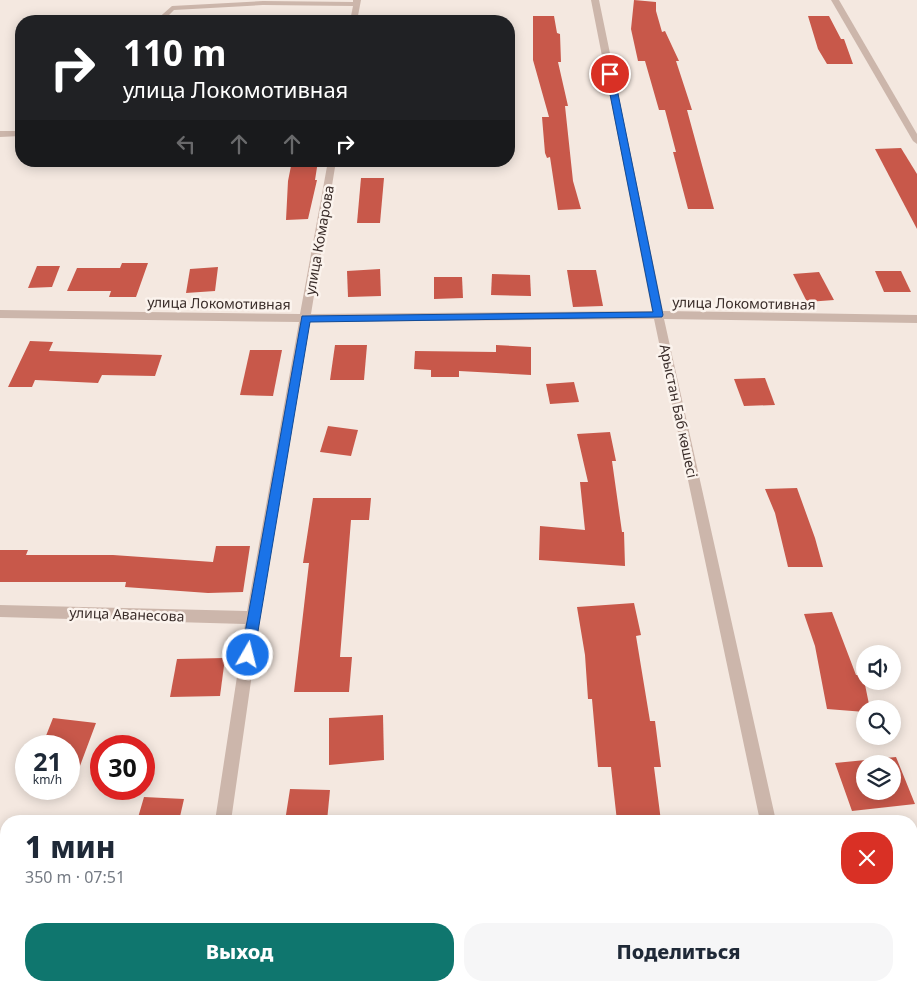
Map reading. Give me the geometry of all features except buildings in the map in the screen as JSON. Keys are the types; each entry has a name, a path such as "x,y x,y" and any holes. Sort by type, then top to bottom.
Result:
{"street":[{"name":"Арыстан Баб көшесі","path":"595,0 658,315 767,815"},
{"path":"835,0 913,127 917,141"},
{"path":"165,15 172,8 263,3 357,2 355,15"},
{"path":"0,134 15,134"},
{"name":"улица Комарова","path":"224,815 253,618 331,167"},
{"name":"улица Локомотивная","path":"0,314 306,318 658,315 917,319"},
{"name":"улица Аванесова","path":"0,611 253,618"}],"route":[{"path":"248,655 306,318 658,315 610,74"}]}
